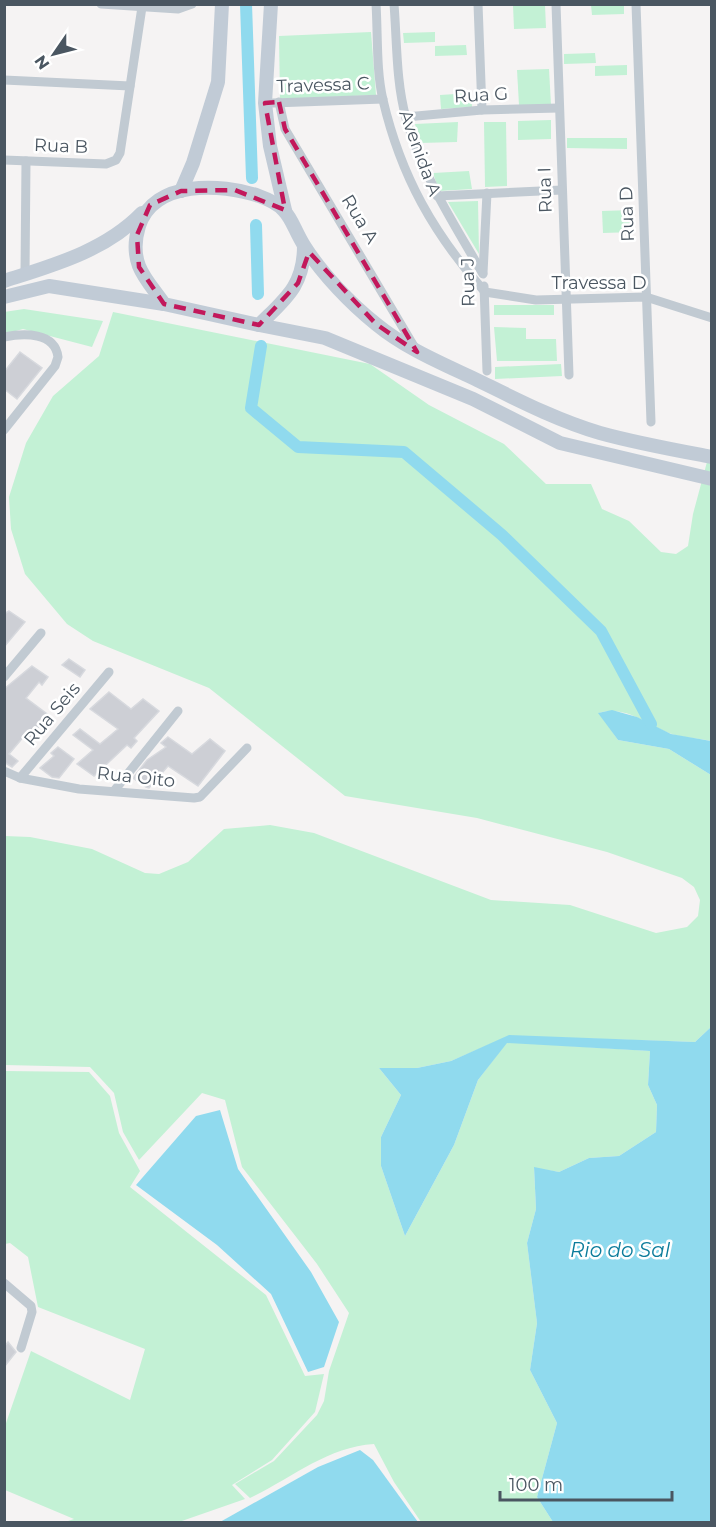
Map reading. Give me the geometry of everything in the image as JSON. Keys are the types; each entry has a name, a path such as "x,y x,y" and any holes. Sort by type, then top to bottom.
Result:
{"main road":[{"path":"181,191 193,163 218,82 222,4"},
{"name":"Rua A","path":"271,4 270,146 285,210"},
{"path":"4,281 64,262 108,240 130,225 150,205 170,193 207,188 235,190 260,196 285,210 296,226 304,246 327,275 376,324 417,352 527,406 600,433 711,457"},
{"path":"150,205 139,227 136,251 139,267 164,304"},
{"path":"259,325 298,283 304,265 304,246"},
{"path":"4,297 49,286 164,304 325,338 473,399 560,443 711,479"}],"street":[{"path":"100,4 178,9 192,4"},
{"name":"Avenida A","path":"375,4 383,99 402,157 426,214 444,243 485,292"},
{"name":"Avenida A","path":"394,4 406,117 421,161 437,196 483,274"},
{"path":"478,4 482,110"},
{"name":"Rua I","path":"556,4 569,375"},
{"name":"Rua D","path":"636,4 651,422"},
{"path":"4,80 130,86 142,7"},
{"name":"Rua B","path":"4,160 105,164 116,160 130,86"},
{"name":"Travessa C","path":"272,103 383,99"},
{"name":"Rua A","path":"272,103 285,129 417,352"},
{"name":"Rua G","path":"406,117 482,110 559,108"},
{"path":"25,274 26,161"},
{"path":"437,196 562,190"},
{"name":"Rua J","path":"487,193 483,274 487,371"},
{"name":"Travessa D","path":"485,292 536,300 646,297 711,318"},
{"path":"4,337 41,337 53,346 58,357 55,366 4,430"},
{"path":"4,677 41,633"},
{"name":"Rua Seis","path":"20,778 109,672"},
{"path":"114,791 178,711"},
{"name":"Rua Oito","path":"4,771 20,778 80,789 182,798 200,797 247,748"},
{"path":"4,1283 31,1306 32,1312 21,1348"}],"highlighted area":[{"path":"279,102 285,129 417,352 376,324 309,252 298,283 259,325 164,304 139,267 137,235 150,205 181,191 235,190 285,210 265,103"}],"green space":[{"path":"513,5 545,5 546,28 514,29"},
{"path":"591,5 624,5 624,14 592,15"},
{"path":"371,32 376,95 280,99 279,36"},
{"path":"435,32 435,42 404,43 403,33"},
{"path":"466,45 467,55 435,56 435,46"},
{"path":"595,53 596,63 564,64 564,54"},
{"path":"627,65 627,75 595,76 595,66"},
{"path":"549,69 551,105 519,105 517,70"},
{"path":"471,93 472,107 441,109 440,95"},
{"path":"551,120 551,139 518,140 518,121"},
{"path":"458,122 457,142 420,143 415,124"},
{"path":"484,122 506,122 507,186 485,187"},
{"path":"567,138 627,138 627,149 567,148"},
{"path":"469,171 472,189 439,191 433,173"},
{"path":"478,201 479,254 448,202"},
{"path":"632,210 634,232 603,233 602,211"},
{"path":"494,305 554,305 554,315 494,315"},
{"path":"24,309 103,321 92,347 23,329 5,334 4,312"},
{"path":"113,312 370,364 429,405 504,444 546,484 591,484 602,509 629,521 661,552 676,554 688,546 693,514 711,447 711,741 674,735 627,713 609,711 599,713 618,740 669,749 711,775 711,1027 695,1042 509,1036 451,1061 417,1068 379,1068 401,1095 381,1137 381,1166 405,1236 454,1145 478,1080 507,1042 650,1051 648,1085 657,1105 656,1132 619,1156 589,1158 559,1172 534,1168 536,1209 527,1243 537,1323 530,1370 557,1423 537,1497 553,1522 421,1522 394,1482 374,1444 357,1446 325,1457 250,1498 235,1484 274,1461 317,1415 324,1401 329,1371 349,1313 317,1264 242,1167 225,1100 202,1093 139,1160 123,1132 114,1093 90,1067 5,1065 5,836 30,837 92,849 145,873 159,874 188,862 224,829 270,825 314,833 491,900 570,905 656,933 687,927 698,916 700,900 694,887 682,878 607,852 477,818 345,796 209,688 93,641 67,624 25,574 11,529 9,497 26,443 53,396 99,356"},
{"path":"494,327 526,328 526,339 556,339 557,361 497,361"},
{"path":"561,364 562,376 495,379 495,367"},
{"path":"5,1071 89,1072 110,1096 119,1133 140,1171 130,1187 266,1295 305,1376 324,1374 315,1412 272,1460 232,1485 245,1499 179,1522 65,1522 74,1519 5,1490 5,1426 31,1351 130,1400 145,1349 38,1307 28,1257 10,1243 5,1244"}],"water":[{"path":"612,710 637,717 671,734 711,741 711,775 669,749 618,740 598,713"},
{"name":"Rio do Sal","path":"711,1027 711,1522 553,1522 537,1497 557,1423 530,1370 537,1323 527,1243 536,1209 534,1167 559,1172 589,1158 619,1156 656,1132 657,1105 648,1085 650,1051 507,1043 478,1080 454,1145 405,1236 381,1166 381,1137 401,1095 379,1068 417,1068 451,1061 509,1035 695,1042"},
{"path":"220,1110 238,1169 311,1272 339,1322 324,1367 308,1372 271,1294 217,1245 136,1185 196,1116"},
{"path":"360,1450 373,1460 418,1522 220,1522 318,1467"}],"building":[{"path":"20,352 42,368 17,399 4,389 4,372"},
{"path":"9,611 25,622 4,647 4,614"},
{"path":"69,659 85,670 80,677 62,665"},
{"path":"32,666 48,677 42,685 39,682 26,698 54,719 48,726 43,722 29,738 25,735 9,754 18,761 12,767 4,762 4,689"},
{"path":"109,692 131,709 143,699 159,711 134,738 137,741 131,748 127,745 94,776 77,764 93,750 73,735 80,729 100,744 118,729 90,709"},
{"path":"168,737 192,754 210,739 225,751 198,786 168,766 149,788 146,787 133,778 147,760 166,747 161,743"},
{"path":"58,747 74,759 59,778 52,777 40,768 54,756 51,753"},
{"path":"8,1342 16,1352 4,1367 4,1347"}],"waterway":[{"path":"246,4 252,178"},
{"path":"256,225 258,294"},
{"path":"261,346 251,408 298,447 404,452 502,535 601,631 651,724"}]}
